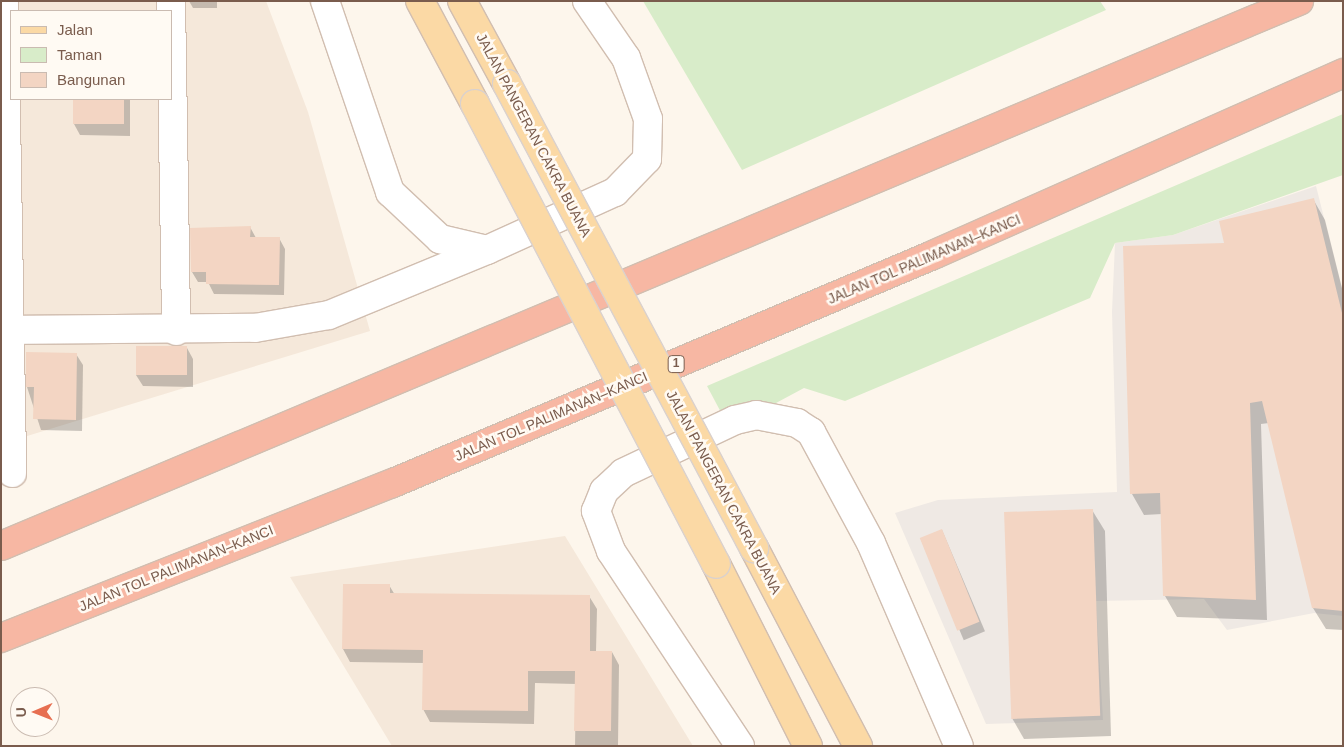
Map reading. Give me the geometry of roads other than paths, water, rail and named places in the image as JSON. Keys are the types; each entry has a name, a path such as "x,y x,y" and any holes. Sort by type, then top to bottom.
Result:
{"highway":[{"path":"1,546 1298,1"},
{"name":"JALAN TOL PALIMANAN–KANCI","path":"1,638 393,483 1145,164 1343,73"}],"main road":[{"path":"420,1 716,564 808,746"},
{"name":"JALAN PANGERAN CAKRA BUANA","path":"462,1 508,84 858,746"}],"street":[{"path":"4,1 6,330 12,473"},
{"path":"325,1 390,192 440,239 488,250"},
{"path":"6,330 255,328 329,315 488,250 615,192 647,159 648,119 626,58 587,1"},
{"path":"172,67 176,330"},
{"path":"740,746 611,550 596,511 609,484 622,473 735,420 756,416 797,422 812,432 871,543 959,746"}]}
